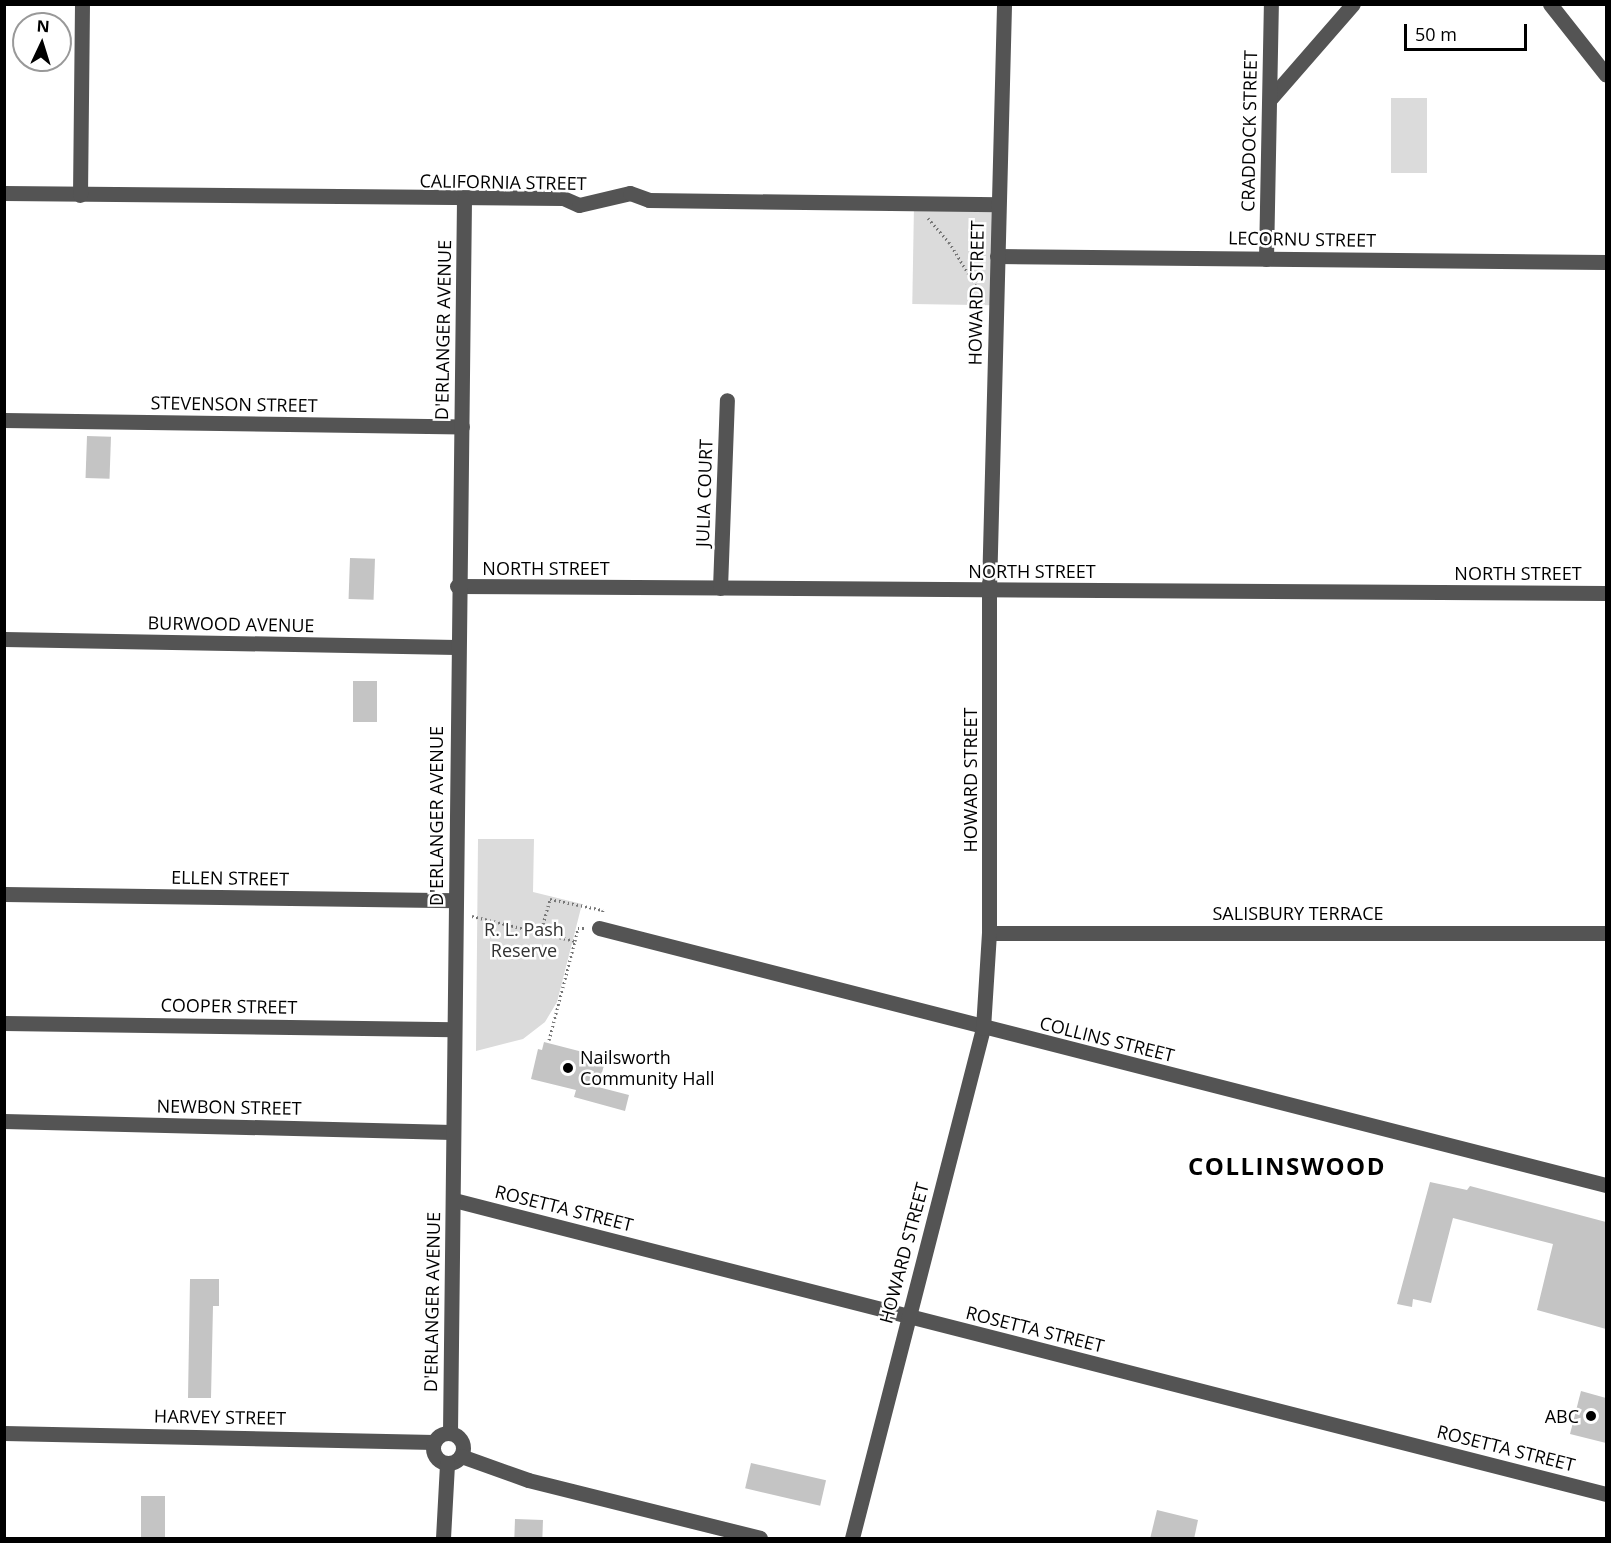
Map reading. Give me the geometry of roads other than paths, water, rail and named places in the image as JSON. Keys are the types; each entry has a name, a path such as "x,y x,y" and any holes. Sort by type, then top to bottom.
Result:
{"street":[{"path":"80,195 82,4"},
{"name":"HOWARD STREET","path":"852,1539 983,1028 990,933 989,590 1004,4"},
{"name":"CRADDOCK STREET","path":"1266,259 1271,4"},
{"path":"1270,99 1353,4"},
{"path":"1550,4 1606,75"},
{"name":"CALIFORNIA STREET","path":"4,194 464,200 563,198 586,204 630,193 649,200 998,204"},
{"name":"D'ERLANGER AVENUE","path":"450,1433 454,1200 456,647 462,426 464,200"},
{"name":"LECORNU STREET","path":"997,256 1606,262"},
{"name":"JULIA COURT","path":"720,588 727,400"},
{"name":"STEVENSON STREET","path":"4,420 462,426"},
{"name":"NORTH STREET","path":"457,586 1606,592"},
{"name":"BURWOOD AVENUE","path":"4,639 456,647"},
{"name":"ELLEN STREET","path":"4,894 456,900"},
{"name":"COLLINS STREET","path":"599,928 983,1028 1606,1185"},
{"name":"SALISBURY TERRACE","path":"990,933 1606,933"},
{"name":"COOPER STREET","path":"4,1023 454,1029"},
{"name":"NEWBON STREET","path":"4,1121 453,1132"},
{"name":"ROSETTA STREET","path":"454,1200 1606,1494"},
{"name":"HARVEY STREET","path":"4,1432 434,1442"},
{"path":"443,1539 454,1459 462,1443 450,1433 434,1442 437,1458 454,1459 760,1539"}],"place":[{"name":"Nailsworth Community Hall","path":"568,1068"},
{"name":"ABC","path":"1591,1416"}],"district":[{"name":"COLLINSWOOD","path":"1287,1166"}],"park label":[{"name":"R. L. Pash Reserve","path":"524,940"}]}
